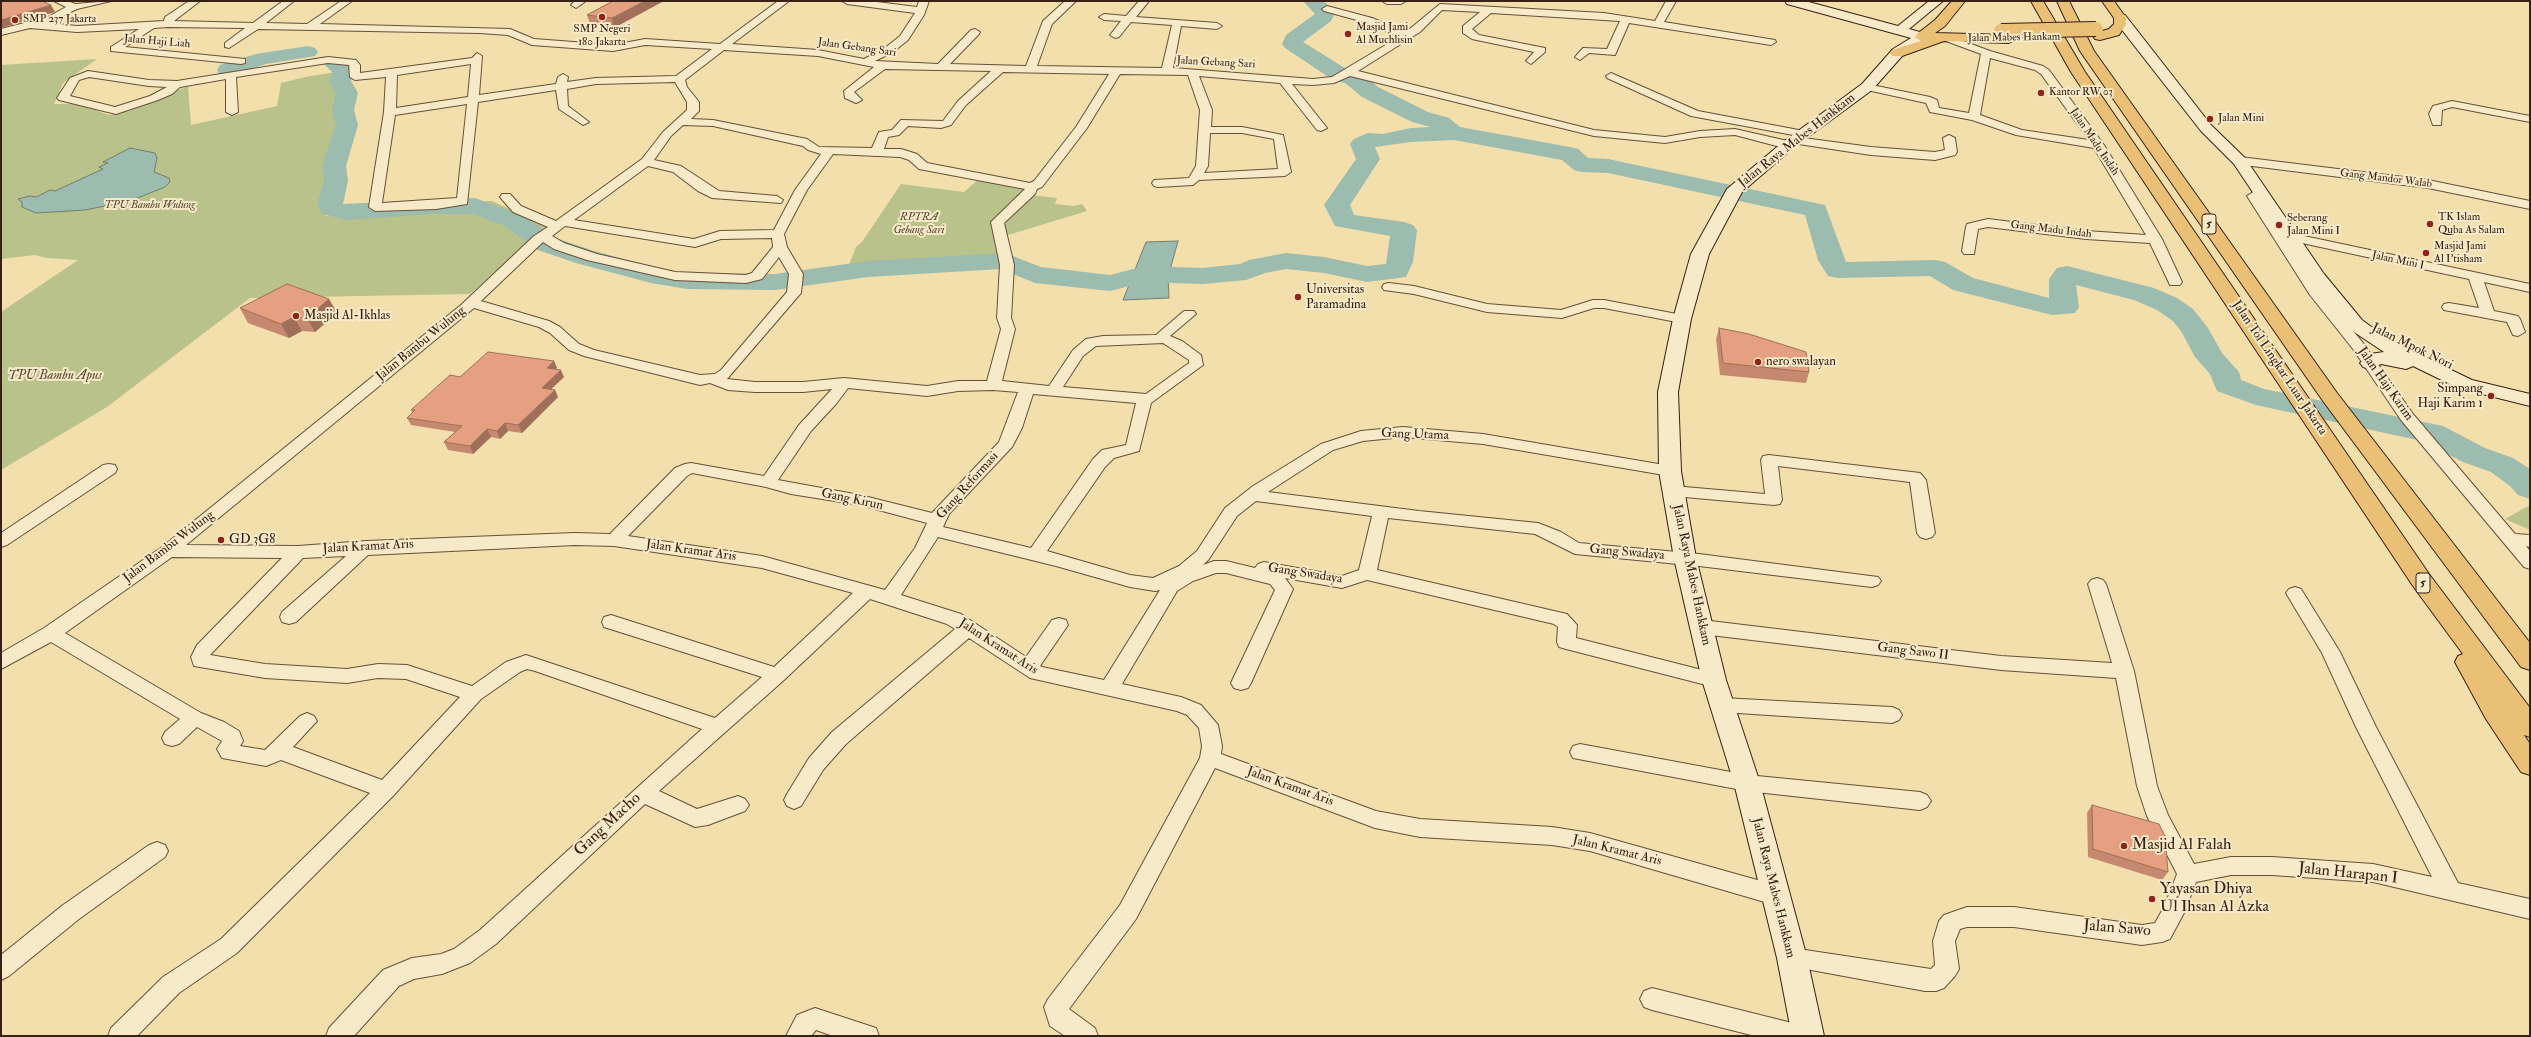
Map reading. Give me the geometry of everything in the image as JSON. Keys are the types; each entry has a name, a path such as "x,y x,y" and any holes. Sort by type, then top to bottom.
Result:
{"main road":[{"path":"1791,1 1935,37"},
{"path":"1893,27 1937,1"},
{"path":"1893,27 1894,46 1897,52 1935,37 1960,1"},
{"path":"1960,1 1960,15 1974,35"},
{"name":"Jalan Tol Lingkar Luar Jakarta","path":"2037,1 2078,72 2422,580 2530,728"},
{"name":"Jalan Tol Lingkar Luar Jakarta","path":"2063,1 2087,51 2330,397 2530,662"},
{"path":"2108,1 2147,52"},
{"path":"2120,18 2120,24 2114,32 2147,52"},
{"name":"Jalan Mabes Hankam","path":"1935,37 2114,32"},
{"name":"Jalan Mabes Hankam","path":"1935,37 1974,35"},
{"name":"Jalan Raya Mabes Hankkam","path":"1808,1036 1792,958 1747,783 1714,680 1684,558 1671,481 1668,392 1682,318 1700,254 1733,193 1796,139 1867,87 1897,52"},
{"name":"Jalan Mpok Nori","path":"2147,52 2206,128 2239,167 2287,230 2318,277 2355,324 2382,344 2466,384 2530,400"},
{"name":"Jalan Mpok Nori","path":"2239,167 2253,196 2287,230"},
{"path":"2318,277 2318,289 2322,301"},
{"name":"Jalan Mpok Nori","path":"2343,310 2383,334 2503,393"},
{"path":"2370,363 2377,358 2392,359 2466,384"},
{"path":"2436,538 2530,643"},
{"path":"2422,580 2495,712 2530,765"}],"street":[{"path":"60,1 74,7"},
{"path":"1,32 52,19 74,7 106,1"},
{"path":"168,24 169,19 195,1"},
{"path":"229,45 289,1"},
{"path":"309,27 346,1"},
{"path":"390,112 472,99 562,82 679,79 781,1"},
{"path":"847,1 921,11"},
{"path":"864,63 900,42 921,11 924,1"},
{"path":"1030,70 1047,23 1070,1"},
{"path":"1115,35 1127,19 1144,1"},
{"path":"1387,1 1401,1"},
{"path":"1666,36 1658,24 1671,1"},
{"name":"Jalan Gebang Sari","path":"31,25 71,28 150,26 168,24 480,30 510,32 525,40 545,44 613,48 645,42 722,45 818,54 882,66 1192,72 1326,82 1349,72 1425,23 1439,4 1626,19 1771,42"},
{"path":"1327,9 1368,20 1406,36"},
{"path":"1490,9 1467,28 1470,34 1541,50 1530,61"},
{"path":"1104,17 1217,26"},
{"path":"1580,57 1587,50 1610,53 1626,19"},
{"path":"1167,72 1177,23"},
{"name":"Jalan Haji Liah","path":"150,26 115,50 241,61"},
{"path":"941,67 975,32"},
{"path":"1974,35 1974,117"},
{"name":"Jalan Madu Indah","path":"1974,35 2046,72 2098,145 2155,238 2175,282"},
{"path":"1583,39 1615,43"},
{"path":"177,84 168,92 116,111 63,98 74,78 88,74 149,83 177,84 328,60 352,62 355,65 355,77 357,77 392,73 477,58 463,202 375,207 390,112 392,73"},
{"path":"856,100 849,96 849,91 882,66"},
{"path":"877,152 883,134 894,133 905,122 941,125 947,123 962,104 1000,69"},
{"path":"682,122 713,123 807,143 812,148 818,150 908,154 923,166 1031,187 1038,184 1081,128 1116,71"},
{"path":"1158,183 1184,183 1193,181 1202,166 1206,110 1192,72"},
{"path":"1349,72 1594,133 1665,140 1700,134 1735,132 1796,139 1871,151 1935,156 1951,152 1949,138"},
{"path":"231,75 232,112"},
{"path":"1611,76 1695,114 1796,139"},
{"name":"Jalan Bambu Wulung","path":"1,662 51,633 168,551 472,303 538,240 646,162 667,134 690,115 694,107 679,79"},
{"path":"1284,80 1321,128"},
{"path":"562,82 563,106 583,122"},
{"path":"1867,87 1930,100 1933,102 1934,110 1974,117 2020,133 2098,145"},
{"path":"2437,123 2435,114 2437,108 2452,104 2490,110 2530,119"},
{"path":"1196,177 1285,172 1279,137 1242,130 1204,130"},
{"path":"538,240 592,257 650,272 738,279 757,276 779,240 801,190 830,150"},
{"path":"646,162 677,169 702,188 716,195 777,200"},
{"name":"Gang Mandor Walab","path":"2239,167 2422,183 2530,205"},
{"path":"993,385 1008,328 1004,318 1007,260 997,222 1031,191 1031,187"},
{"name":"Jalan Haji Karim","path":"2253,196 2322,301 2370,363 2407,417 2529,560"},
{"path":"506,197 517,209 561,224 695,243 720,235 779,240"},
{"name":"Gang Madu Indah","path":"1969,251 1972,227 1988,223 2086,235 2155,238"},
{"name":"Jalan Mini I","path":"2287,230 2475,277 2530,288"},
{"path":"472,303 544,324 555,330 574,348 589,353 700,380 719,378 726,373 791,298 796,278 779,240"},
{"path":"2475,277 2488,314"},
{"path":"1388,287 1414,290 1487,308 1515,311 1562,314 1593,304 1604,304 1682,318"},
{"path":"2449,306 2515,320 2518,332"},
{"path":"1160,339 1165,332 1189,314"},
{"path":"712,379 728,385 756,387 797,387 844,383 927,391 958,386 993,385 1027,389 1149,399 1196,365 1197,362 1196,358 1177,344 1160,339 1091,342 1078,353 1053,391"},
{"path":"768,482 805,428 831,401 844,383"},
{"name":"Gang Reformasi","path":"889,599 912,569 934,525 961,490 982,471 1006,444 1014,428 1027,389"},
{"path":"1035,555 1099,463 1108,454 1133,448 1145,398"},
{"name":"Gang Utama","path":"1035,555 1130,582 1155,585 1185,570 1203,555 1231,512 1253,495 1327,447 1360,436 1381,432 1403,432 1483,439 1671,481 1774,500 1769,460 1914,477 1918,480 1926,533"},
{"path":"1,541 109,469"},
{"name":"Gang Kirun","path":"614,540 686,469 710,470 768,482 791,489 860,500 934,525 1035,555"},
{"path":"1253,495 1381,512 1367,574 1560,619 1568,625 1566,642 1714,680"},
{"name":"Gang Swadaya","path":"1381,512 1538,529 1555,536 1569,546 1684,558 1872,582"},
{"name":"Jalan Kramat Aris","path":"168,551 298,552 366,547 575,539 614,540 762,562 867,591 954,619 969,627 1028,669 1050,677 1182,704 1194,710 1208,725 1212,746 1210,758 1383,821 1420,828 1552,836 1590,842 1775,895"},
{"path":"2510,539 2530,541"},
{"path":"289,617 366,547"},
{"path":"298,552 227,624 204,650 200,656 201,662 265,672 347,676 378,671 407,672 474,694"},
{"name":"Gang Swadaya","path":"1203,555 1342,582 1367,574"},
{"path":"1109,689 1170,587 1187,577 1214,567 1226,567 1276,579 1284,589 1241,682"},
{"path":"2097,584 2124,671 2141,748 2147,786 2158,816 2188,874"},
{"name":"Gang Macho","path":"338,1036 391,978 412,968 442,964 462,956 488,938 642,793 777,675 867,591"},
{"path":"2295,592 2331,652 2370,734 2450,890"},
{"path":"611,622 777,675"},
{"path":"1028,669 1059,625"},
{"path":"794,800 816,764 839,738 868,711 969,627"},
{"name":"Gang Sawo II","path":"1702,627 2001,663 2124,671"},
{"path":"51,633 194,718 217,727 232,737 233,741 227,749 229,752 266,758 278,750 307,721"},
{"path":"120,1036 171,985 229,946 386,790 474,694 513,667 526,662 717,726"},
{"path":"1722,705 1892,715"},
{"path":"172,738 194,718"},
{"path":"278,750 386,790"},
{"path":"1580,752 1747,783 1920,801"},
{"path":"1086,1036 1059,1018 1056,1007 1128,912 1210,758"},
{"path":"642,793 695,818 708,816 738,805"},
{"path":"1,969 71,912 157,851"},
{"name":"Jalan Harapan I","path":"2188,874 2230,866 2272,866 2374,873 2530,909"},
{"name":"Jalan Sawo","path":"1792,958 1925,980 1936,980 1947,969 1944,941 1947,928 1952,922 1967,917 2014,917 2142,935 2155,934 2162,932 2169,923 2188,874"},
{"path":"1652,999 1800,1036"},
{"path":"798,1036 806,1023 815,1019 867,1036"}],"green space":[{"name":"TPU Bambu Wulung","path":"97,59 63,83 54,104 78,104 109,115 130,111 188,86 191,125 277,106 281,83 305,77 342,71 326,216 423,203 492,201 549,227 470,294 250,298 107,407 1,470 1,312 78,260 47,258 35,255 1,259 1,65"},
{"name":"RPTRA Gebang Sari","path":"979,179 1028,189 1030,195 1057,198 1055,204 1074,206 1082,204 1087,211 995,239 1000,259 848,267 856,247 862,242 901,184 964,192"},
{"path":"2530,505 2530,530 2505,519"}],"shaded area":[{"path":"130,148 155,153 157,158 154,172 169,178 170,182 165,187 130,201 85,210 36,213 22,207 22,202 18,199 30,196 36,197 50,190 55,191 103,169 99,167 108,163 103,162"},
{"path":"1178,241 1168,277 1169,298 1123,300 1146,242"}],"building":[{"path":"1,1 42,1 51,5 1,20"},
{"path":"613,1 645,1 612,18 587,15"},
{"path":"287,284 329,299 307,318 294,317 281,324 240,308"},
{"path":"1719,328 1749,334 1806,352 1809,372 1723,363"},
{"path":"488,352 554,361 547,368 561,370 542,388 555,390 518,425 505,423 497,431 487,429 470,446 444,442 462,426 407,418 415,410 411,410 450,375 460,377"},
{"name":"Masjid Al Falah","path":"2092,805 2159,824 2165,836 2168,872 2093,849"}],"waterway":[{"path":"1313,1 1325,13 1324,17 1293,39 1292,44 1341,75"},
{"path":"228,70 263,58 308,52"},
{"path":"335,64 344,71 340,81 347,93 343,110 347,125 334,166 336,181 330,205 332,209 346,212 432,206 475,206 512,220 521,225 528,233 547,244 585,257 661,277 687,281 775,282 868,269 1005,261 1035,275 1110,283 1145,274 1203,276 1246,272 1258,266 1286,261 1324,265 1367,274 1396,271 1400,262 1404,230 1344,221 1337,205 1368,159 1362,144 1368,140 1383,141 1411,135 1454,133 1570,154 1582,165 1608,166 1816,210 1831,260 1838,270 1935,268 1963,284 2052,307 2065,307 2062,291 2063,279 2067,274 2144,294 2167,304 2183,315 2194,328 2210,357 2224,372 2228,385 2256,396 2432,433 2474,455 2502,465 2522,479 2530,488"},
{"path":"1346,76 1353,78 1370,92 1420,117 1441,123 1451,131"}],"place":[{"name":"SMP Negeri 180 Jakarta","path":"602,17"},
{"name":"SMP 237 Jakarta","path":"15,20"},
{"name":"Masjid Jami Al Muchlisin","path":"1348,34"},
{"name":"Kantor RW 03","path":"2041,93"},
{"name":"Jalan Mini","path":"2210,119"},
{"name":"TK Islam Quba As Salam","path":"2430,224"},
{"name":"Seberang Jalan Mini I","path":"2279,225"},
{"name":"Masjid Jami Al I'tisham","path":"2426,253"},
{"name":"Universitas Paramadina","path":"1298,297"},
{"name":"Masjid Al-Ikhlas","path":"296,316"},
{"name":"nero swalayan","path":"1758,362"},
{"name":"Simpang Haji Karim 1","path":"2491,396"},
{"name":"GD 3G8","path":"221,540"},
{"name":"Masjid Al Falah","path":"2124,846"},
{"name":"Yayasan Dhiya Ul Ihsan Al Azka","path":"2152,899"}],"park label":[{"name":"TPU Bambu Apus","path":"55,376"}]}
